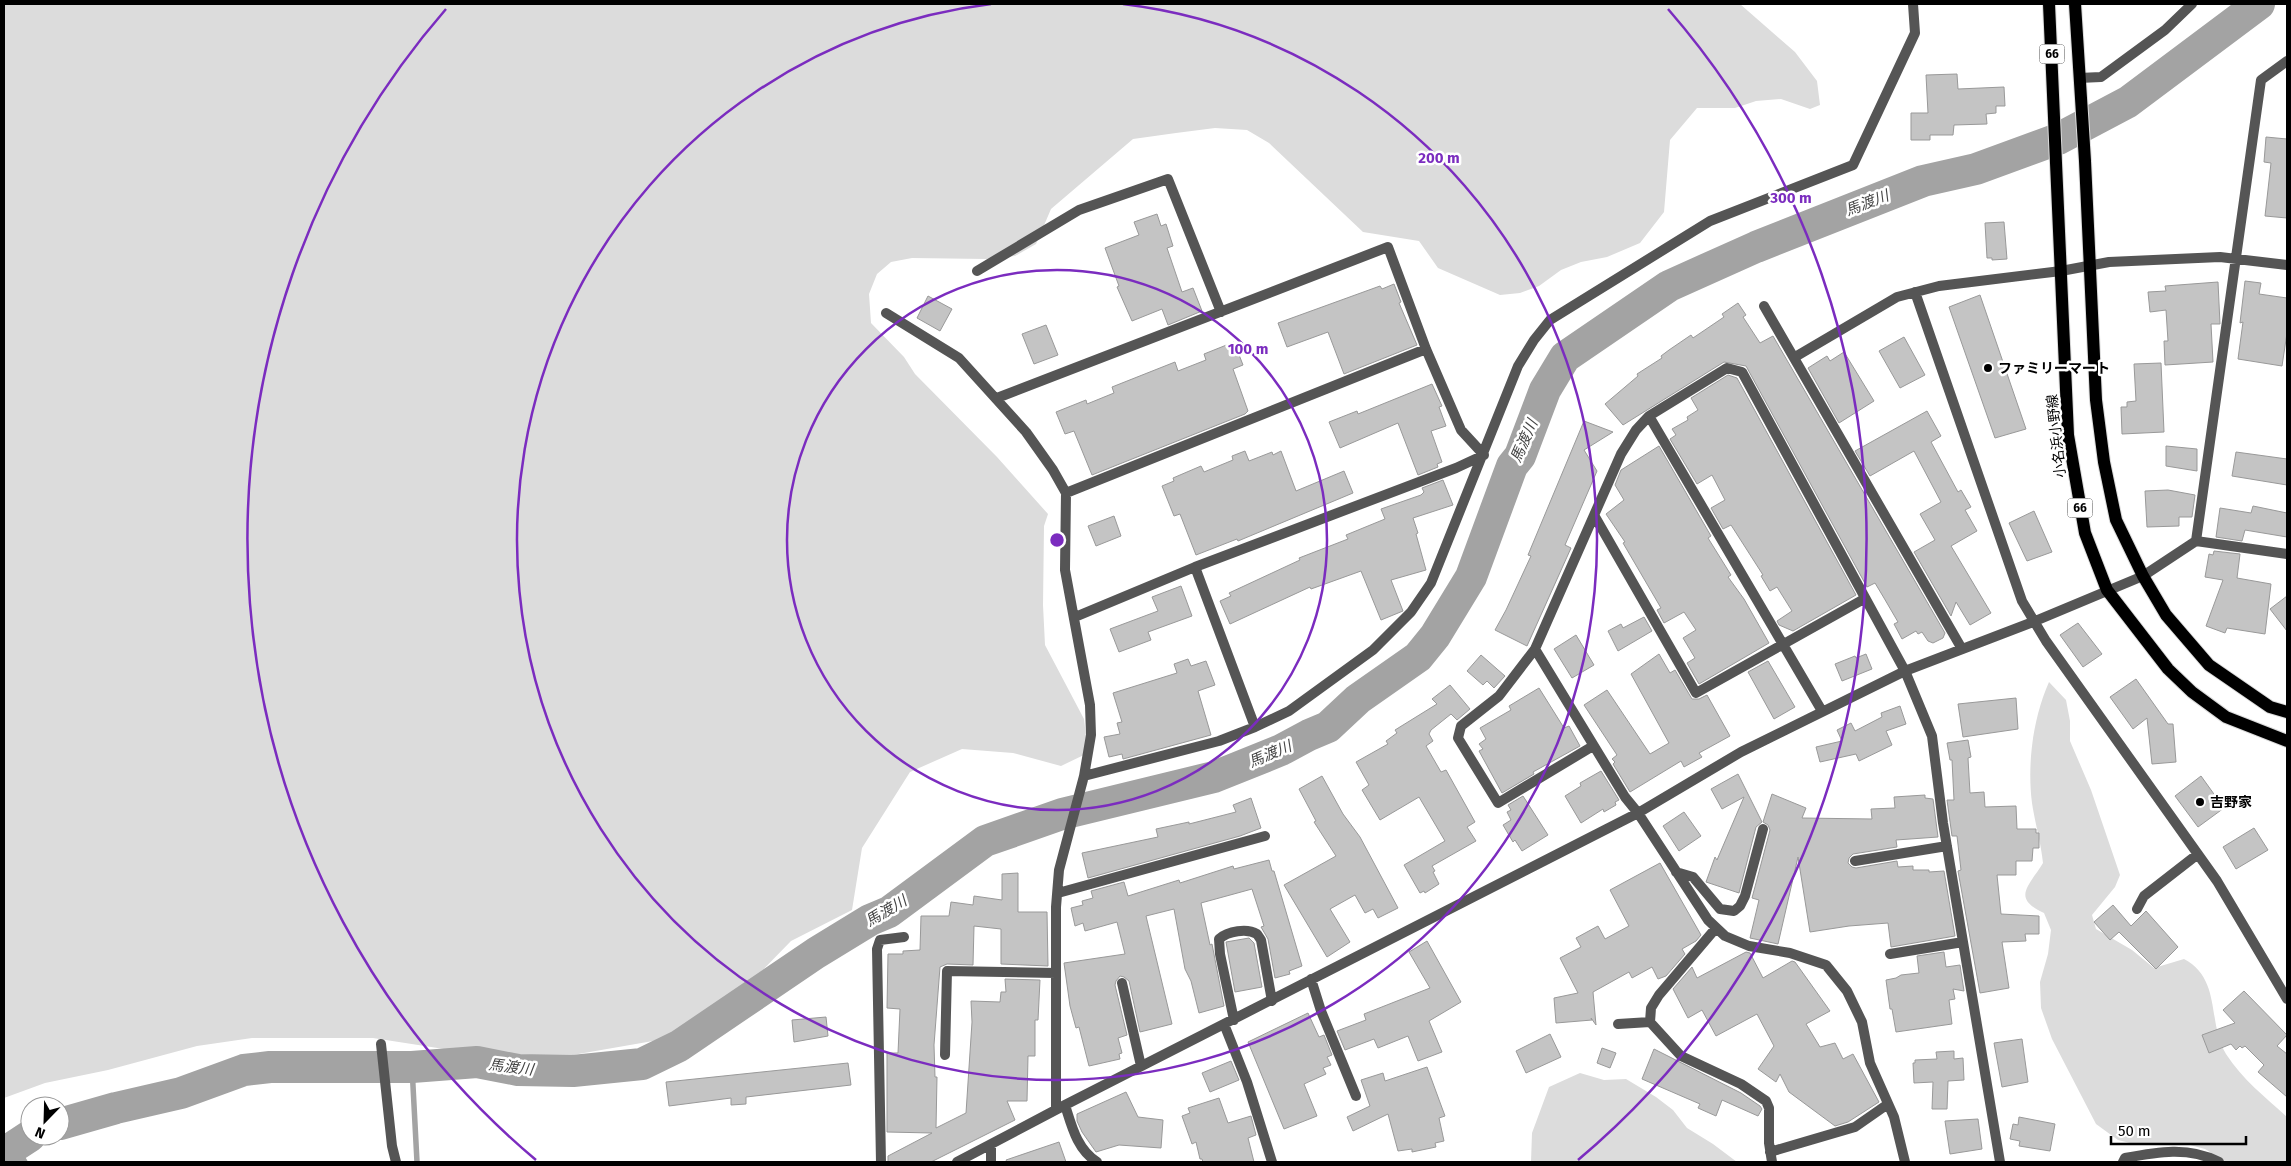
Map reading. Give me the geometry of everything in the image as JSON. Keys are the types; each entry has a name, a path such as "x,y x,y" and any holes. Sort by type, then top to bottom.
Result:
{"main road":[{"name":"小名浜小野線","path":"2049,4 2068,435 2086,532 2107,590 2168,669 2192,692 2226,717 2287,741"},
{"name":"66","path":"2075,4 2085,161 2096,400 2104,462 2116,520 2143,576 2166,615 2209,665 2270,707 2287,712"}],"street":[{"path":"1084,776 1219,741 1255,728 1289,711 1373,650 1411,612 1431,583 1484,455 1518,366 1550,320 1710,221 1853,166 1915,33 1913,4"},
{"path":"2080,84 2101,77 2165,30 2192,4"},
{"path":"2196,541 2261,80 2287,61"},
{"path":"976,270 1079,210 1168,179 1221,312"},
{"path":"997,398 1388,247 1426,349 1461,430 1484,455"},
{"path":"1795,357 1897,297 1939,286 2061,271 2108,262 2220,257 2287,265"},
{"path":"1915,292 2022,601 2033,622 2217,881 2287,999"},
{"path":"1764,306 1962,649"},
{"path":"886,313 959,358 1026,432 1053,470 1066,493 1065,570 1090,705 1091,735 1084,776 1059,870 1056,974 1060,1107 1087,1156 1097,1162"},
{"path":"1066,493 1426,349"},
{"path":"1594,746 1498,803 1458,738 1461,726 1499,696 1535,649 1621,454 1636,430 1649,416 1727,368 1742,372 1864,599 1905,671 1932,736 1947,846 2000,1162"},
{"path":"1649,416 1822,711"},
{"path":"1075,617 1195,567 1447,471 1484,455"},
{"path":"1594,515 1696,693 1864,599"},
{"path":"957,1162 1060,1107 1272,1001 1311,979 1638,813 1741,752 1905,671 2033,622 2143,576 2196,541 2287,554"},
{"path":"1195,567 1255,728"},
{"path":"1535,649 1624,797 1638,813 1708,920 1725,936 1748,946 1790,953 1826,965 1847,991 1862,1022 1870,1063 1894,1116 1905,1162"},
{"path":"1676,872 1694,877 1720,909 1727,912 1734,911 1740,906 1745,896 1764,829"},
{"path":"1058,893 1265,836"},
{"path":"1855,860 1947,846"},
{"path":"2137,908 2144,896 2198,854"},
{"path":"1716,928 1659,995 1651,1008 1650,1022 1681,1056 1741,1084 1762,1097 1768,1108 1771,1157 1855,1127 1888,1104"},
{"path":"1234,1020 1220,954 1219,939 1223,936 1244,931 1257,934 1261,940 1272,1001"},
{"path":"881,1162 877,949 880,940 904,937"},
{"path":"1890,954 1963,942"},
{"path":"945,1055 947,971 1056,974"},
{"path":"1311,979 1321,1011 1356,1096"},
{"path":"1122,983 1141,1066"},
{"path":"1618,1024 1650,1022"},
{"path":"1224,1024 1247,1082 1272,1162"},
{"path":"381,1044 392,1146 396,1162"},
{"path":"991,1145 991,1162"},
{"path":"2123,1162 2125,1158 2184,1151 2206,1155 2219,1162"}],"shaded area":[{"path":"4,4 1740,4 1795,52 1817,81 1820,105 1810,109 1781,99 1756,101 1735,108 1697,108 1670,140 1664,212 1640,243 1607,257 1581,262 1561,270 1539,286 1520,293 1500,295 1438,268 1419,241 1363,232 1269,143 1247,130 1215,128 1133,139 1051,209 1036,244 1015,256 986,259 912,258 891,262 877,274 869,294 871,323 904,357 915,374 997,457 1048,514 1044,526 1043,605 1045,645 1084,719 1088,753 1061,766 1013,753 962,749 910,772 862,848 852,910 791,941 748,985 676,1037 561,1057 444,1049 373,1038 252,1038 197,1046 108,1070 45,1083 4,1098"},
{"path":"2049,682 2066,700 2070,721 2070,741 2091,790 2120,875 2115,887 2092,915 2096,929 2132,950 2154,968 2184,959 2196,968 2204,978 2209,990 2220,1042 2226,1054 2247,1080 2287,1117 2287,1162 2226,1162 2205,1149 2190,1145 2172,1143 2134,1144 2118,1140 2096,1124 2052,1039 2041,1008 2040,982 2048,954 2051,930 2044,913 2028,902 2025,897 2028,885 2043,863 2032,803 2030,773 2035,726"},
{"path":"1580,1073 1604,1080 1626,1079 1656,1097 1673,1110 1687,1128 1737,1162 1531,1162 1532,1133 1549,1087"}],"building":[{"path":"1957,74 1958,89 2004,87 2005,106 1996,106 1996,113 1986,114 1987,124 1954,125 1953,135 1930,135 1930,140 1911,140 1911,113 1928,113 1926,75"},
{"path":"2266,137 2287,139 2287,218 2265,216 2271,163 2264,162"},
{"path":"1157,214 1161,226 1166,224 1173,246 1167,248 1182,292 1193,288 1202,311 1168,325 1162,309 1132,321 1117,287 1119,286 1105,248 1139,235 1134,222"},
{"path":"2004,222 2007,259 1992,260 1992,258 1987,258 1985,223"},
{"path":"2245,281 2261,283 2259,294 2287,298 2287,333 2282,366 2238,359 2243,322 2240,323"},
{"path":"2218,282 2220,324 2211,324 2213,362 2165,365 2164,341 2168,341 2166,310 2150,312 2148,292 2166,291 2165,286"},
{"path":"1394,284 1401,302 1399,303 1417,345 1344,374 1328,332 1287,347 1278,323 1380,286 1382,289"},
{"name":"ファミリーマート","path":"1980,295 2026,429 1995,438 1949,307"},
{"path":"928,296 952,309 940,331 917,318"},
{"path":"1738,303 1746,315 1743,317 1760,343 1773,336 1945,633 1943,638 1933,643 1928,641 1922,632 1918,634 1916,631 1902,639 1894,624 1898,622 1875,583 1867,587 1746,366 1724,362 1623,425 1605,404 1638,376 1637,374 1662,358 1661,356 1691,335 1693,338 1724,317 1722,314"},
{"path":"1046,325 1058,355 1034,364 1022,334"},
{"path":"1904,337 1925,375 1900,388 1879,351"},
{"path":"1234,342 1243,365 1233,369 1248,411 1245,414 1092,475 1074,431 1065,434 1056,412 1086,400 1087,404 1114,393 1112,387 1175,362 1178,371 1206,360 1204,354"},
{"path":"1844,352 1874,401 1839,423 1808,368 1827,356 1830,361"},
{"path":"2161,363 2164,432 2122,434 2121,407 2127,407 2127,402 2136,401 2134,364"},
{"path":"1728,375 1737,378 1856,595 1793,631 1779,625 1777,621 1792,611 1777,587 1770,591 1761,576 1763,575 1731,525 1723,529 1711,508 1725,500 1712,475 1697,484 1670,439 1676,435 1672,429 1688,420 1687,417 1698,410 1691,398"},
{"path":"1432,384 1442,406 1439,407 1446,426 1431,431 1442,462 1437,464 1438,467 1418,475 1398,423 1340,448 1329,422 1357,411 1358,414"},
{"path":"1927,411 1941,436 1931,442 1958,492 1961,490 1971,507 1965,510 1977,531 1951,546 1991,613 1970,625 1956,602 1951,616 1914,552 1935,540 1920,514 1941,502 1914,451 1870,476 1855,451"},
{"path":"1584,421 1613,432 1584,450 1597,471 1565,545 1571,548 1527,646 1495,630 1531,556 1528,555"},
{"path":"1659,446 1711,536 1708,538 1731,575 1728,577 1744,599 1769,643 1699,684 1687,663 1695,658 1683,638 1696,630 1684,612 1664,623 1657,610 1661,608 1623,543 1625,542 1606,514 1624,500 1615,485 1621,470"},
{"path":"2166,446 2197,449 2197,471 2166,466"},
{"path":"1245,451 1249,461 1272,452 1273,455 1281,451 1296,491 1344,471 1353,493 1238,541 1237,539 1196,555 1180,514 1174,516 1162,486 1174,481 1173,478 1201,466 1204,472 1233,460 1232,456"},
{"path":"2236,452 2287,459 2287,485 2232,476"},
{"path":"1443,480 1453,505 1413,518 1426,570 1391,580 1403,611 1381,620 1361,571 1311,589 1310,587 1230,624 1220,601 1231,596 1229,593 1300,560 1299,558 1348,539 1346,535 1385,519 1381,509 1421,495 1424,492 1422,488"},
{"path":"2168,490 2195,495 2192,517 2179,517 2179,526 2147,527 2145,491"},
{"path":"2253,506 2287,513 2287,537 2245,530 2242,541 2216,537 2220,508 2251,513"},
{"path":"2034,511 2052,552 2027,561 2009,523"},
{"path":"1114,516 1121,536 1096,546 1088,526"},
{"path":"2214,551 2240,554 2237,578 2271,584 2265,634 2227,628 2225,633 2206,626 2223,580 2205,577 2209,554 2213,555"},
{"path":"1181,586 1192,616 1148,632 1151,640 1119,652 1110,629 1158,611 1152,597"},
{"path":"2287,596 2287,631 2270,609"},
{"path":"1644,617 1652,631 1618,651 1608,631 1621,624 1623,628"},
{"path":"2078,623 2102,654 2083,667 2060,635"},
{"path":"1576,635 1594,665 1572,678 1554,649"},
{"path":"1659,654 1670,673 1675,670 1692,699 1699,699 1707,695 1730,736 1699,753 1702,757 1684,767 1681,761 1630,792 1613,764 1615,762 1612,759 1617,755 1584,705 1607,690 1650,754 1669,743 1631,674"},
{"path":"1866,654 1872,669 1842,681 1835,664"},
{"path":"1481,655 1505,676 1494,688 1487,681 1483,685 1467,671"},
{"path":"1188,659 1191,666 1206,661 1215,685 1198,691 1211,735 1123,759 1122,754 1109,757 1104,737 1120,734 1117,723 1122,722 1113,693 1177,673 1174,664"},
{"path":"1768,661 1795,707 1774,719 1748,672"},
{"path":"2136,679 2168,724 2173,724 2176,762 2152,764 2147,718 2133,729 2110,697"},
{"path":"1450,685 1470,709 1457,720 1451,714 1431,730 1429,734 1433,741 1426,746 1441,772 1446,770 1475,822 1467,827 1476,841 1432,866 1439,884 1425,893 1424,891 1420,893 1404,865 1445,841 1419,797 1380,820 1362,790 1369,785 1356,762 1388,744 1386,741 1397,733 1395,730 1437,704 1432,699"},
{"path":"1539,688 1564,728 1569,726 1580,746 1533,772 1534,774 1502,793 1479,751 1483,749 1479,744 1486,739 1480,728 1511,710 1509,706"},
{"path":"2016,698 2018,729 1963,737 1958,704"},
{"path":"1900,706 1906,724 1886,731 1892,745 1859,761 1856,754 1820,762 1816,747 1842,741 1837,730 1851,723 1855,731 1882,717 1881,713"},
{"path":"1968,740 1971,757 1968,758 1970,793 1984,792 1985,807 2016,806 2017,829 2036,829 2036,833 2039,833 2039,848 2033,848 2032,861 2016,861 2016,875 1997,875 2001,914 2039,916 2039,934 2025,934 2026,941 2002,942 2009,988 1980,993 1958,871 1961,870 1957,836 1952,836 1947,800 1954,800 1952,760 1950,760 1947,743"},
{"path":"1601,771 1619,800 1615,802 1616,805 1604,812 1603,809 1581,823 1565,796 1581,786 1580,783"},
{"path":"1738,774 1762,822 1756,827 1739,893 1706,882 1715,857 1717,860 1744,797 1722,809 1711,789"},
{"path":"1322,776 1343,814 1360,837 1398,908 1378,918 1373,909 1365,913 1355,895 1330,909 1350,942 1327,957 1284,885 1336,856 1314,822 1316,821 1299,789"},
{"name":"吉野家","path":"2201,776 2224,808 2198,827 2175,796"},
{"path":"1772,794 1806,808 1802,818 1872,819 1871,809 1895,808 1894,797 1925,795 1925,798 1933,799 1938,837 1896,840 1897,847 1853,854 1849,858 1848,863 1856,868 1897,861 1898,867 1913,866 1913,870 1929,870 1929,872 1944,871 1955,936 1891,947 1888,923 1810,932 1798,857 1778,944 1750,938 1759,900 1752,898 1770,830 1768,825 1763,822"},
{"path":"1523,796 1548,835 1522,851 1515,840 1513,842 1503,825 1511,820 1507,812 1511,810 1508,805"},
{"path":"1251,798 1261,828 1240,836 1088,878 1082,853 1158,837 1156,829 1189,822 1189,824 1236,812 1233,805"},
{"path":"1684,812 1701,836 1679,851 1663,826"},
{"path":"2254,828 2268,850 2236,869 2223,847"},
{"path":"1269,860 1272,871 1274,871 1302,966 1289,971 1290,974 1275,978 1268,939 1261,927 1264,926 1252,889 1201,903 1210,945 1212,944 1224,1006 1199,1013 1191,981 1185,969 1174,909 1146,916 1172,1024 1140,1032 1129,981 1120,976 1115,985 1127,1035 1118,1038 1122,1053 1119,1054 1120,1059 1089,1066 1079,1027 1076,1028 1070,1006 1064,963 1125,954 1117,922 1085,931 1083,923 1075,926 1071,908 1083,905 1082,901 1093,898 1091,891 1124,882 1128,896 1179,880 1180,883 1233,866 1234,869"},
{"path":"1660,863 1701,935 1696,941 1682,949 1685,954 1666,976 1658,979 1652,967 1632,978 1629,972 1593,992 1596,1025 1591,1018 1592,1020 1556,1023 1554,998 1578,993 1560,958 1581,947 1576,938 1598,926 1605,939 1629,926 1610,890"},
{"path":"1018,873 1018,912 1047,912 1048,966 1001,964 1001,929 974,926 973,965 947,964 940,967 934,1045 935,1077 937,1077 936,1128 966,1113 972,1022 971,1001 1000,1002 1001,992 1006,992 1005,979 1040,980 1038,1020 1035,1020 1035,1056 1028,1056 1027,1101 1007,1101 1015,1120 931,1162 888,1162 888,1156 932,1133 887,1132 887,1053 898,1053 900,1009 887,1008 888,954 903,954 903,951 920,950 921,916 949,916 951,902 973,905 974,896 1002,900 1002,874"},
{"path":"2113,905 2131,926 2146,911 2178,947 2156,969 2119,932 2110,940 2094,922"},
{"path":"1249,938 1254,943 1262,987 1235,992 1226,942"},
{"path":"1427,941 1461,1002 1429,1021 1442,1052 1418,1061 1408,1036 1378,1048 1374,1039 1345,1050 1337,1031 1366,1020 1364,1014 1430,988 1409,952"},
{"path":"1746,952 1750,953 1763,978 1792,961 1795,962 1830,1011 1806,1024 1820,1047 1835,1043 1843,1059 1853,1054 1879,1102 1848,1122 1835,1126 1789,1092 1780,1074 1776,1082 1758,1069 1774,1046 1757,1014 1716,1036 1702,1010 1688,1018 1673,989 1692,967 1697,978"},
{"path":"1944,952 1946,967 1960,965 1964,991 1953,989 1955,999 1949,1000 1952,1024 1896,1032 1892,1009 1890,1009 1886,980 1901,975 1919,973 1917,956"},
{"path":"2244,991 2287,1035 2277,1046 2287,1054 2287,1097 2258,1072 2264,1065 2245,1046 2242,1048 2240,1046 2236,1050 2231,1044 2209,1053 2202,1035 2235,1023 2223,1010"},
{"path":"1308,1013 1319,1037 1324,1035 1332,1055 1327,1057 1331,1065 1323,1068 1326,1074 1304,1084 1317,1116 1284,1129 1248,1042"},
{"path":"826,1017 828,1036 794,1042 792,1020"},
{"path":"1550,1034 1561,1057 1526,1073 1516,1051"},
{"path":"2022,1039 2028,1082 2002,1087 1994,1043"},
{"path":"1602,1048 1616,1053 1610,1068 1597,1063"},
{"path":"1654,1049 1741,1093 1760,1106 1762,1109 1758,1116 1722,1100 1716,1116 1698,1108 1700,1104 1642,1079"},
{"path":"1954,1051 1954,1059 1963,1058 1964,1080 1948,1081 1947,1109 1932,1109 1933,1082 1914,1083 1913,1063 1915,1063 1915,1060 1937,1059 1936,1052"},
{"path":"1231,1061 1239,1080 1210,1092 1202,1073"},
{"path":"848,1063 851,1085 746,1097 746,1104 731,1105 731,1098 669,1106 666,1082"},
{"path":"1427,1067 1445,1116 1439,1118 1444,1141 1435,1143 1436,1147 1412,1152 1412,1149 1398,1151 1388,1114 1353,1131 1347,1117 1370,1106 1361,1080 1383,1073 1385,1081"},
{"path":"1126,1092 1138,1117 1163,1120 1161,1148 1119,1145 1096,1152 1082,1132 1077,1121 1077,1114"},
{"path":"1219,1098 1228,1123 1251,1116 1256,1135 1248,1138 1254,1162 1203,1162 1200,1159 1196,1142 1192,1144 1182,1116 1190,1113 1188,1108"},
{"path":"2019,1117 2055,1124 2050,1151 2019,1146 2020,1141 2010,1139 2013,1124 2018,1125"},
{"path":"1978,1119 1982,1149 1950,1154 1945,1121"},
{"path":"1059,1142 1066,1162 1007,1162 1006,1160"}],"waterway":[{"name":"馬渡川","path":"70,1121 181,1093 244,1070 270,1067 412,1067 477,1062 518,1070 573,1071 642,1064 679,1046 816,953 870,920 889,912 985,841 1062,814 1214,777 1281,750 1328,727 1358,699 1418,657 1435,636 1471,577 1512,466 1520,456 1545,390 1565,357 1669,286 1756,247 1923,181 1976,169 2058,139 2128,102 2259,4"},
{"path":"412,1067 417,1162"},
{"name":"馬渡川","path":"4,1153 20,1143"},
{"path":"15,1144 25,1162"}],"place":[{"name":"ファミリーマート","path":"1988,368"},
{"name":"吉野家","path":"2200,802"}]}
